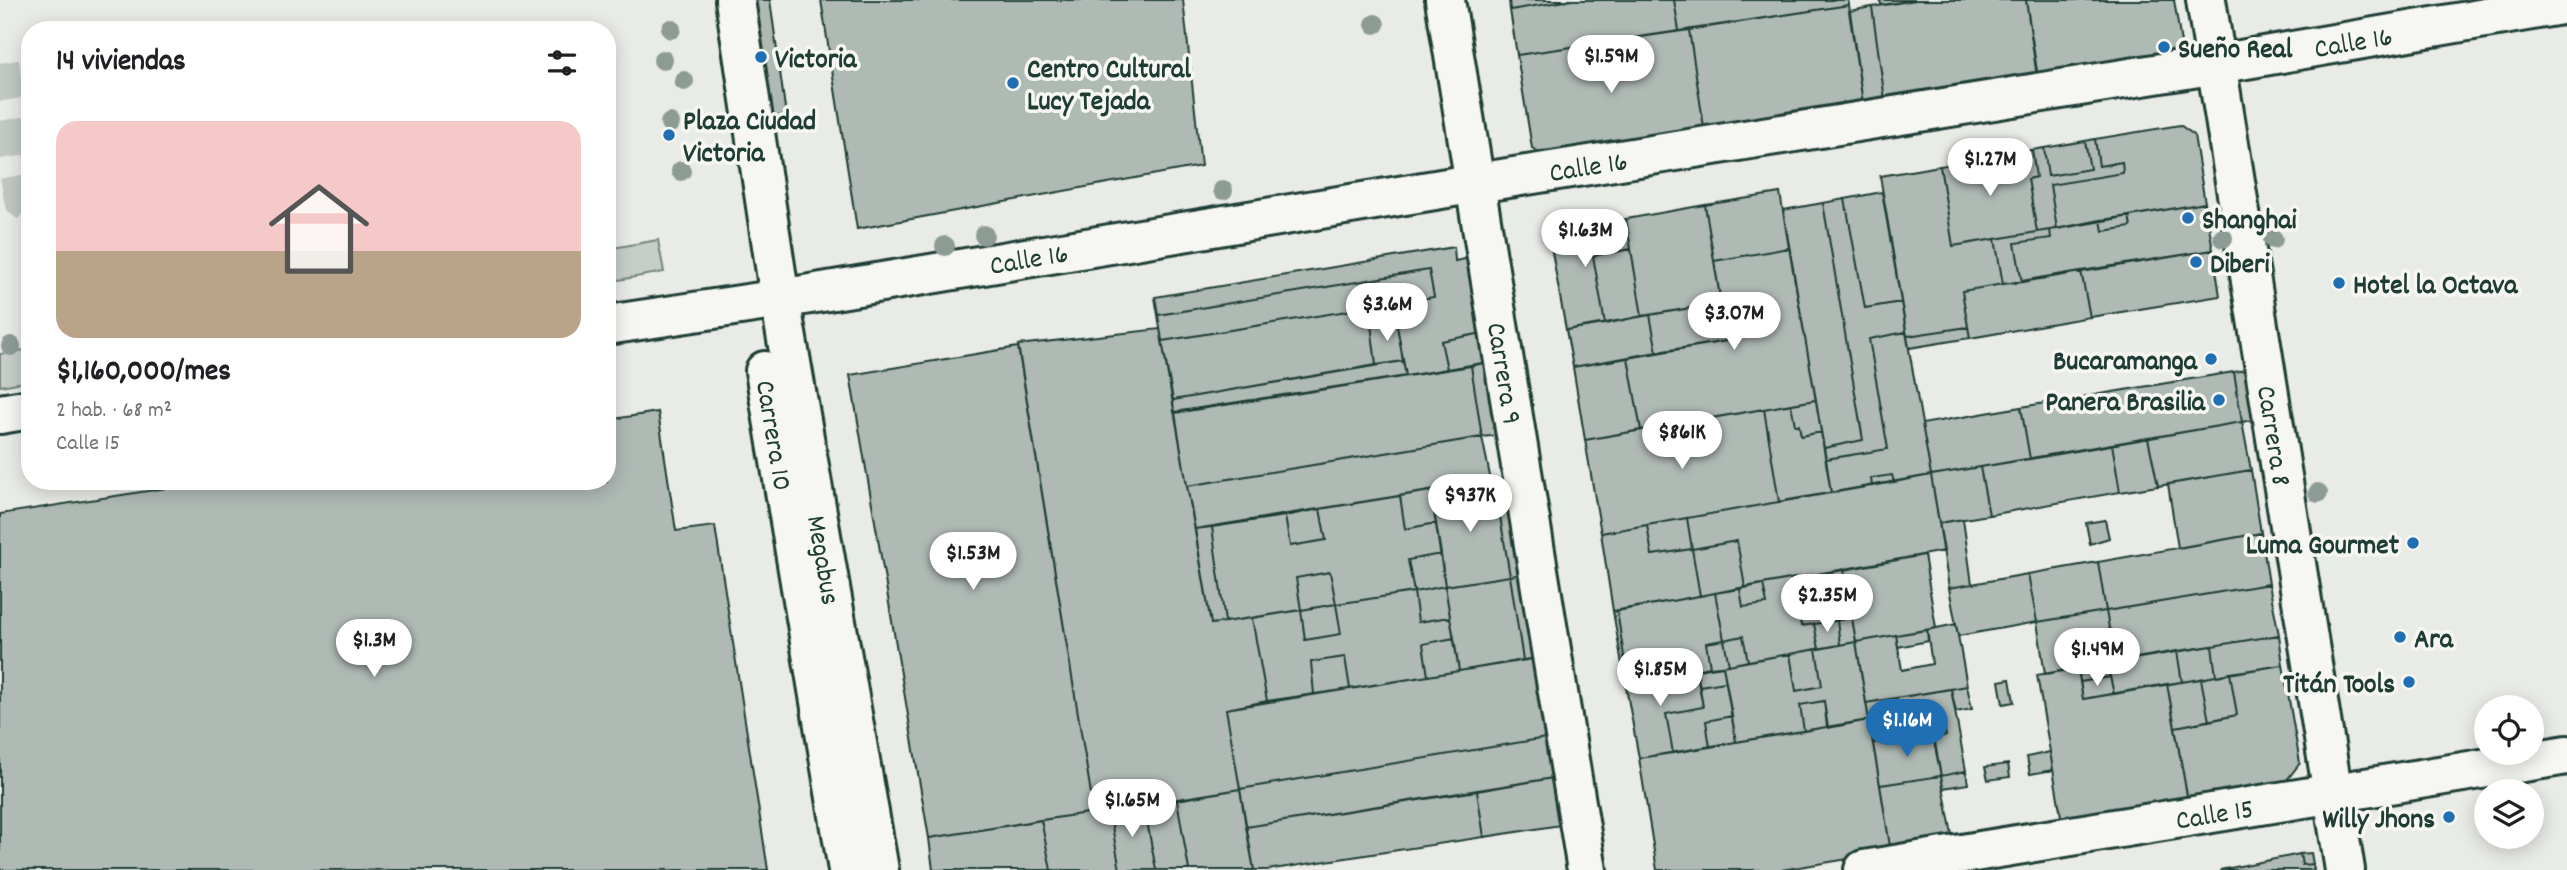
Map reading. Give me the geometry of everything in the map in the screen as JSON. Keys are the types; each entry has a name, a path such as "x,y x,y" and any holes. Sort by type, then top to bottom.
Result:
{"street":[{"name":"Carrera 10","path":"710,0 767,301 848,870"},
{"name":"Megabus","path":"735,0 767,301 879,870"},
{"name":"Carrera 9","path":"1445,0 1587,870"},
{"name":"Carrera 8","path":"2206,0 2345,870"},
{"name":"Calle 16","path":"616,324 2217,64 2567,4"},
{"path":"0,414 21,411"},
{"name":"Calle 15","path":"1864,870 2567,755"}],"shaded area":[{"path":"658,240 664,272 616,280 616,247"},
{"path":"21,350 21,382 0,386 0,354"}],"building":[{"name":"Victoria","path":"735,0 770,0 786,115 753,120"},
{"name":"Centro Cultural Lucy Tejada","path":"821,0 1183,0 1201,166 857,229"},
{"path":"1509,0 1572,0 1510,10"},
{"path":"1572,0 1674,0 1679,31 1517,55 1510,10"},
{"path":"1674,0 1848,0 1849,5 1679,31"},
{"path":"1880,0 1916,0 1881,5"},
{"path":"1916,0 2026,0 2038,84 1886,107 1872,7"},
{"path":"2026,0 2174,0 2184,61 2039,84"},
{"path":"1849,5 1864,110 1705,134 1689,30"},
{"path":"1872,7 1886,107 1864,110 1849,11"},
{"path":"1689,30 1705,134 1550,158 1532,148 1517,55"},
{"path":"2180,125 2194,135 2205,203 2057,229 2050,185 2123,173 2122,162 2099,166 2095,139"},
{"path":"2095,139 2099,166 2122,162 2123,173 2050,185 2057,229 2037,232 2028,179 2036,177 2032,150 2044,148 2048,176 2090,169 2085,141"},
{"path":"2085,141 2090,169 2048,176 2044,148"},
{"path":"2032,150 2036,177 2028,179 2037,232 1953,246 1940,166"},
{"path":"1940,166 1953,246 1995,239 2003,284 1962,291 1968,327 1907,336 1880,176"},
{"path":"1882,192 1901,302 1865,308 1845,199"},
{"path":"1780,193 1789,248 1714,261 1705,205"},
{"path":"1845,199 1865,308 1901,302 1906,332 1869,339 1888,449 1826,459 1824,448 1863,440 1823,203"},
{"path":"1823,203 1863,440 1824,448 1783,210"},
{"path":"2205,203 2213,250 2022,282 2015,243 2051,238 2050,230 2101,220 2103,231 2131,227 2129,216"},
{"path":"1705,205 1721,303 1642,316 1626,219"},
{"path":"2129,216 2131,227 2103,231 2101,220"},
{"path":"1626,219 1631,249 1593,256 1605,324 1566,330 1551,246 1566,229"},
{"path":"2050,230 2051,238 2015,243 2022,282 2003,284 1995,239"},
{"path":"1454,247 1455,261 1470,258 1483,333 1441,341 1447,369 1406,376 1396,320 1371,324 1376,365 1173,400 1162,341 1434,297 1429,270 1158,315 1155,297"},
{"path":"1789,248 1816,400 1641,430 1628,358 1727,341 1714,261"},
{"path":"1631,249 1642,316 1605,324 1593,256"},
{"path":"2213,250 2220,296 2090,317 2081,271"},
{"path":"1429,270 1434,297 1162,341 1158,315"},
{"path":"2081,271 2090,317 1970,338 1962,291"},
{"path":"1721,303 1727,341 1657,352 1650,315"},
{"path":"1650,315 1657,352 1573,367 1566,330"},
{"path":"1396,320 1403,361 1376,365 1371,324"},
{"path":"1968,327 1970,338 1909,348 1907,336"},
{"path":"1160,329 1211,624 1252,618 1267,701 1226,709 1240,789 1109,810 1120,870 1051,870 1041,820 1094,812 1018,345"},
{"path":"1906,332 1931,475 1894,482 1892,475 1871,478 1872,486 1831,493 1826,459 1888,449 1869,339"},
{"path":"1483,333 1488,362 1447,369 1441,341"},
{"path":"1018,347 1094,812 929,838 850,375"},
{"path":"1628,358 1641,430 1585,440 1573,367"},
{"path":"1403,361 1406,376 1174,412 1173,400"},
{"path":"1488,362 1500,435 1482,437 1471,366"},
{"path":"1471,366 1482,437 1187,486 1175,413"},
{"path":"2250,369 2258,419 2242,422 2234,372"},
{"path":"2234,372 2242,422 2030,459 2021,407"},
{"path":"1816,400 1821,432 1801,436 1799,425 1795,425 1791,404"},
{"path":"1791,404 1795,425 1799,425 1801,436 1821,432 1831,493 1779,502 1764,409"},
{"path":"2021,407 2030,459 1931,475 1922,424"},
{"path":"1764,409 1779,502 1601,533 1585,440"},
{"path":"658,412 676,531 715,526 768,870 0,870 0,514 153,490 616,490 616,419"},
{"path":"2242,422 2251,470 2158,486 2148,438"},
{"path":"1482,437 1491,481 1195,529 1187,486"},
{"path":"2148,438 2158,486 2120,492 2112,444"},
{"path":"2112,444 2120,492 1989,515 1980,467"},
{"path":"1980,467 1989,515 1939,523 1931,475"},
{"path":"2251,470 2261,533 2178,548 2168,484"},
{"path":"1892,475 1894,482 1872,486 1871,478"},
{"path":"1931,475 1944,551 1745,587 1737,541 1692,549 1687,518"},
{"path":"1514,478 1529,573 1510,576 1494,481"},
{"path":"1494,481 1510,576 1445,586 1431,491"},
{"path":"1431,491 1436,523 1405,529 1400,496"},
{"path":"1400,496 1405,529 1436,523 1441,554 1408,560 1414,592 1336,604 1330,572 1296,578 1301,610 1225,622 1212,527 1285,516 1290,546 1326,540 1320,509"},
{"path":"1320,509 1326,540 1290,546 1285,516"},
{"path":"1687,518 1692,549 1652,555 1647,525"},
{"path":"1963,519 1972,584 1949,588 1939,523"},
{"path":"2105,520 2109,538 2090,544 2086,523"},
{"path":"1647,525 1652,555 1692,549 1700,596 1613,611 1601,533"},
{"path":"1212,527 1225,622 1211,624 1195,529"},
{"path":"2261,533 2269,584 2106,611 2098,562"},
{"path":"1737,541 1745,587 1700,596 1692,549"},
{"path":"1441,554 1445,586 1414,592 1408,560"},
{"path":"1924,555 1936,628 1856,642 1844,570"},
{"path":"2098,562 2106,611 2037,622 2028,574"},
{"path":"1844,570 1852,618 1801,626 1797,603 1805,602 1801,577"},
{"path":"1330,572 1336,604 1301,610 1296,578"},
{"path":"1529,573 1539,658 1523,660 1510,576"},
{"path":"2028,574 2037,622 1958,636 1949,588"},
{"path":"1510,576 1523,660 1459,671 1445,586"},
{"path":"1801,577 1805,602 1797,603 1801,626 1814,624 1819,649 1748,661 1743,636 1724,640 1715,593 1740,589 1743,607 1767,604 1763,584"},
{"path":"1763,584 1767,604 1743,607 1740,589"},
{"path":"2269,584 2279,635 2115,662 2106,611"},
{"path":"1445,586 1450,617 1418,622 1414,592"},
{"path":"1414,592 1418,622 1450,617 1454,638 1423,644 1428,676 1350,689 1345,657 1311,662 1314,694 1267,701 1252,618 1301,610 1305,640 1341,634 1336,604"},
{"path":"1715,593 1724,640 1706,643 1710,667 1628,682 1617,611"},
{"path":"1336,604 1341,634 1305,640 1301,610"},
{"path":"1613,611 1617,611 1628,682 1625,682"},
{"path":"2106,611 2115,662 2045,674 2037,622"},
{"path":"1852,618 1856,642 1840,645 1837,620"},
{"path":"1837,620 1840,645 1819,649 1814,624"},
{"path":"1956,624 1967,686 1866,703 1856,642 1896,635 1902,670 1932,664 1927,630"},
{"path":"1927,630 1928,641 1898,647 1896,635"},
{"path":"2279,635 2283,665 2216,676 2212,646"},
{"path":"1743,636 1748,661 1729,665 1724,640"},
{"path":"1454,638 1459,671 1428,676 1423,644"},
{"path":"1724,640 1729,665 1710,667 1706,643"},
{"path":"1856,642 1869,720 1828,728 1824,701 1800,705 1804,731 1736,742 1723,666 1790,654 1796,691 1822,686 1816,649"},
{"path":"2212,646 2216,676 2182,682 2177,651"},
{"path":"1816,649 1822,686 1796,691 1790,654"},
{"path":"2177,651 2182,682 2114,694 2107,663"},
{"path":"1345,657 1350,689 1314,694 1311,662"},
{"path":"1539,658 1552,737 1240,789 1226,709"},
{"path":"2107,663 2110,677 2080,682 2078,668"},
{"path":"2283,665 2300,763 2283,785 2188,801 2175,727 2237,715 2230,673"},
{"path":"1723,666 1726,682 1699,686 1697,670"},
{"path":"2078,668 2083,699 2167,684 2188,801 2062,822 2037,675"},
{"path":"1697,670 1703,707 1666,714 1673,753 1639,758 1625,682"},
{"path":"2230,673 2237,715 2209,721 2201,679"},
{"path":"2110,677 2114,694 2083,699 2080,682"},
{"path":"2010,679 2014,702 2003,704 1999,681"},
{"path":"2201,679 2209,721 2175,727 2167,684"},
{"path":"1726,682 1732,716 1706,721 1710,747 1673,753 1666,714 1703,707 1699,686"},
{"path":"1967,686 1972,709 1956,712 1951,689"},
{"path":"1951,689 1966,771 1941,776 1933,737 1946,736 1942,714 1898,721 1901,738 1873,743 1866,703"},
{"path":"1824,701 1827,727 1804,731 1800,705"},
{"path":"1942,714 1946,736 1933,737 1933,732 1901,738 1898,721"},
{"path":"1732,716 1736,742 1710,747 1706,721"},
{"path":"1869,720 1891,852 1781,870 1657,870 1639,758"},
{"path":"1933,732 1941,776 1880,785 1873,743"},
{"path":"1552,737 1559,777 1246,827 1240,789"},
{"path":"2050,752 2053,770 2030,774 2027,757"},
{"path":"2008,764 2010,777 1988,780 1985,767"},
{"path":"1966,771 1968,784 1943,788 1941,776"},
{"path":"1941,776 1953,840 1891,852 1880,785"},
{"path":"1559,777 1567,824 1484,837 1477,791"},
{"path":"1240,789 1254,870 1189,870 1177,800"},
{"path":"1477,791 1484,837 1254,870 1246,827"},
{"path":"1177,800 1189,870 1156,870 1144,805"},
{"path":"1144,805 1156,870 1120,870 1109,810"},
{"path":"1041,820 1051,870 933,870 929,838"},
{"path":"2311,853 2313,864 2302,865 2300,854"},
{"path":"2300,854 2302,865 2313,864 2314,870 2220,870"}],"tunnel":[{"path":"0,63 21,187"}],"place":[{"name":"Sueño Real","path":"2164,47"},
{"name":"Victoria","path":"761,57"},
{"name":"Centro Cultural Lucy Tejada","path":"1013,83"},
{"name":"Plaza Ciudad Victoria","path":"669,135"},
{"name":"Shanghai","path":"2188,218"},
{"name":"Diberi","path":"2196,262"},
{"name":"Hotel la Octava","path":"2339,283"},
{"name":"Bucaramanga","path":"2211,359"},
{"name":"Panera Brasilia","path":"2219,400"},
{"name":"Luma Gourmet","path":"2413,543"},
{"name":"Ara","path":"2400,637"},
{"name":"Titán Tools","path":"2409,682"},
{"name":"Willy Jhons","path":"2449,817"}]}
